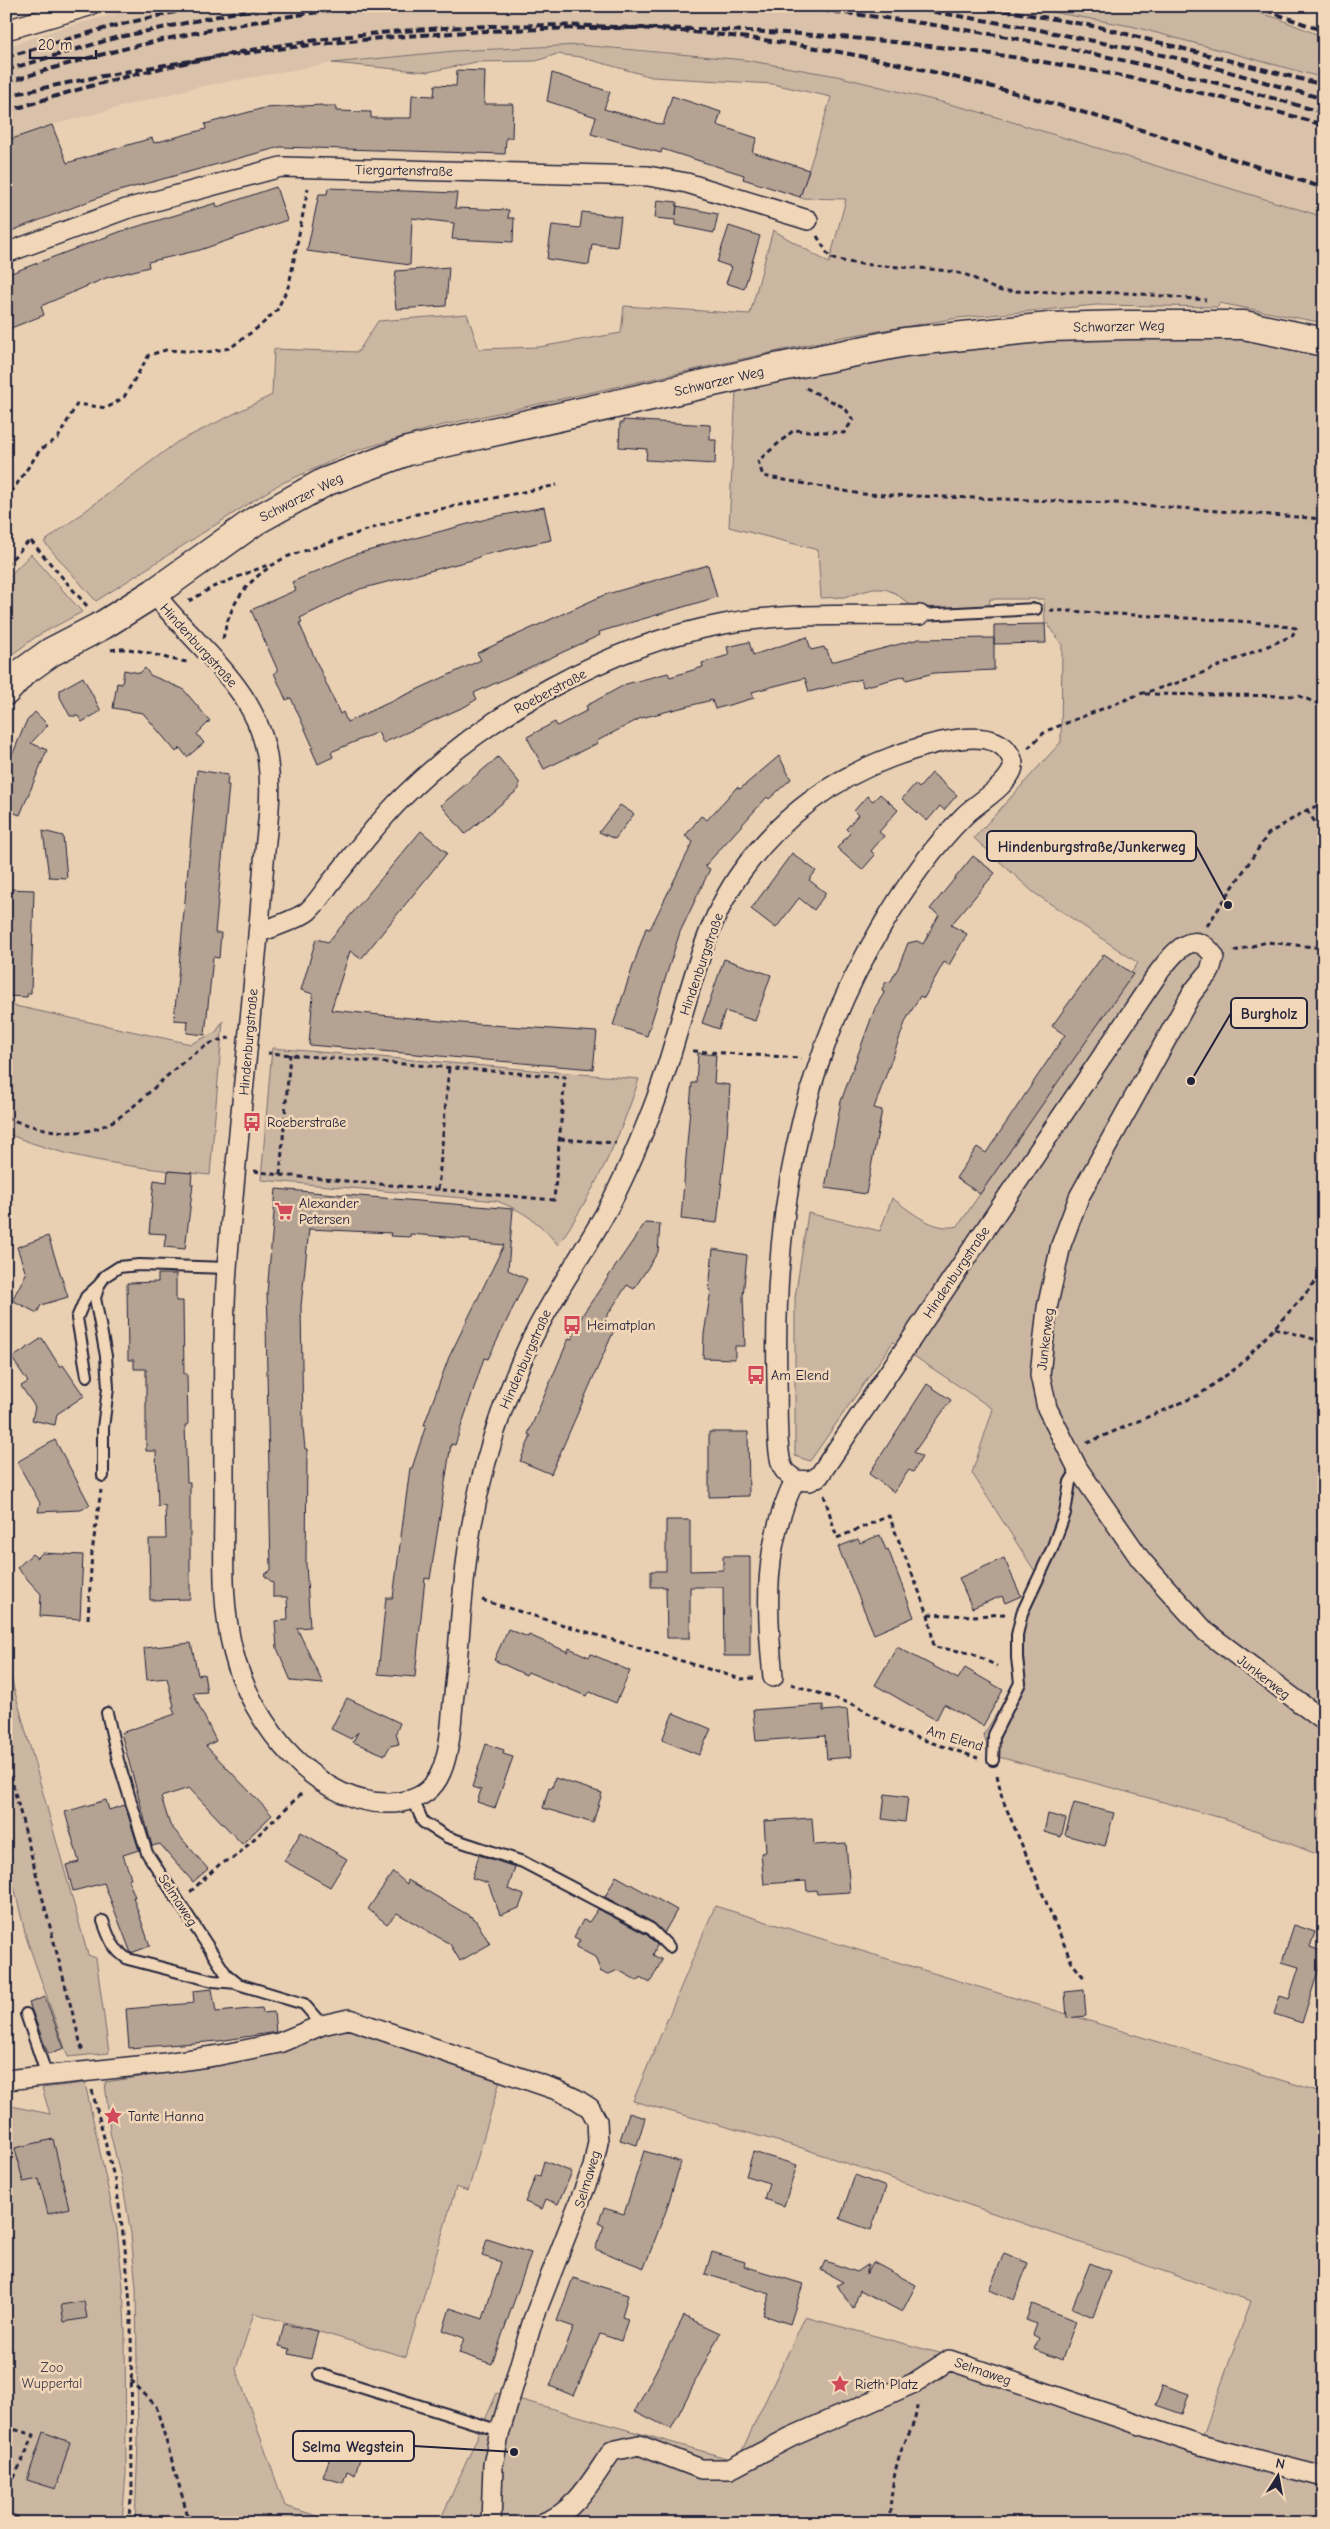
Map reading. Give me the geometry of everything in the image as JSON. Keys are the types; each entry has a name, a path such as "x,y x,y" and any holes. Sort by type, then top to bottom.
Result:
{"street":[{"path":"6,30 88,6"},
{"name":"Tiergartenstraße","path":"6,253 126,209 280,167 648,176 687,183 808,220"},
{"name":"Schwarzer Weg","path":"161,602 255,521 325,482 418,449 771,369 905,342 1049,327 1244,325 1324,342"},
{"name":"Hindenburgstraße","path":"6,691 23,672 51,652 103,625 161,602 244,695 259,722 269,767 269,799 227,1268 224,1464 229,1630 235,1661 256,1707 285,1750 318,1778 346,1794 368,1800 394,1803 413,1799 432,1785 441,1774 446,1755 458,1664 462,1594 475,1510 490,1446 502,1410 528,1346 601,1221 622,1181 656,1101 713,924 739,874 773,833 807,802 856,771 910,751 957,739 979,739 998,743 1006,749 1014,762"},
{"name":"Roeberstraße","path":"258,933 307,911 366,838 402,798 441,762 505,715 571,677 645,645 722,624 775,617 920,615"},
{"path":"819,1476 810,1481 795,1480 784,1470 779,1447 777,1282 783,1216 797,1138 819,1059 854,977 902,893 958,822 1009,778 1014,762"},
{"name":"Hindenburgstraße","path":"819,1476 1159,972 1177,949 1190,942 1206,949"},
{"name":"Junkerweg","path":"1206,949 1210,971 1192,993 1079,1197 1061,1245 1047,1308 1040,1375 1047,1408 1068,1451 1078,1469 1141,1560 1206,1632 1324,1721"},
{"path":"773,1677 768,1630 768,1579 777,1524 795,1480"},
{"name":"Selmaweg","path":"6,2080 220,2055 279,2043 322,2025 342,2020 355,2020 557,2090 590,2108 597,2121 598,2142 588,2184 534,2320 500,2431 493,2465 491,2523"},
{"name":"Selmaweg","path":"543,2523 555,2519 576,2502 612,2451 639,2445 701,2469 730,2469 791,2437 914,2383 949,2360 1200,2445 1324,2477"}],"lane":[{"path":"920,615 1036,609"},
{"path":"87,1376 77,1318 86,1297 99,1285 105,1276 120,1267 139,1265 227,1268"},
{"path":"99,1285 95,1298 106,1356 108,1388 103,1428 103,1476"},
{"path":"993,1760 994,1735 1020,1683 1017,1635 1022,1613 1052,1549 1065,1513 1070,1482 1078,1469"},
{"name":"Selmaweg","path":"107,1713 118,1760 147,1853 226,1974 238,1984 304,2004 322,2025"},
{"path":"413,1799 423,1822 447,1837 523,1862 651,1929 669,1947"},
{"path":"103,1922 112,1946 119,1954 128,1959 213,1981 238,1984"},
{"path":"26,2014 47,2076"},
{"path":"319,2374 500,2431"}],"path":[{"path":"6,500 40,450 58,438 77,404 107,408 124,397 149,355 166,350 208,352 230,348 260,326 277,310 289,285 312,168"},
{"path":"830,258 853,265 910,267 965,275 987,287 1002,291 1130,293 1202,298 1209,301"},
{"path":"804,386 845,408 853,420 844,434 794,430 758,461 763,476 861,494 1114,503 1324,519"},
{"path":"161,602 214,587 286,557 412,515 557,484"},
{"path":"6,565 30,540 86,606"},
{"path":"108,651 148,651 174,661 218,664 226,623 242,590 267,568 286,557"},
{"path":"1014,762 1046,731 1140,694 1180,682 1292,636 1296,628 1253,622 1036,609"},
{"path":"1140,694 1299,696 1324,706"},
{"path":"1206,949 1268,834 1307,810 1324,803"},
{"path":"1307,810 1324,836"},
{"path":"1206,949 1267,942 1324,948"},
{"path":"6,1118 62,1132 93,1131 130,1111 178,1067 209,1044 220,1039 290,1054 565,1077 554,1200 236,1170"},
{"path":"673,1049 736,1055 819,1059"},
{"path":"280,1175 290,1054"},
{"path":"438,1190 449,1067"},
{"path":"560,1138 612,1143"},
{"path":"1068,1451 1199,1395 1239,1366 1324,1271"},
{"path":"1275,1328 1324,1342"},
{"path":"88,1618 92,1552 103,1476"},
{"path":"819,1476 837,1538 889,1516 928,1614 934,1647 971,1653 997,1666"},
{"path":"462,1594 741,1679 773,1677"},
{"path":"928,1614 973,1616 1022,1613"},
{"name":"Am Elend","path":"773,1677 855,1705 900,1732 977,1757 993,1760 1002,1798 1072,1963 1086,1980"},
{"path":"6,1758 116,2185 125,2248 131,2314 132,2493 128,2523"},
{"path":"179,1902 220,1864 234,1858 318,1778"},
{"path":"130,2380 156,2406 190,2523"},
{"path":"890,2523 889,2512 899,2456 917,2415 918,2395 914,2383"},
{"path":"6,2427 34,2436 6,2495"},
{"path":"6,2512 24,2520 23,2523"}],"shaded area":[{"path":"146,6 1017,6 1131,26 1324,78 1324,217 973,110 837,76 661,51 581,45 454,51 332,63 193,88 52,125 6,143 6,47 61,28"}],"green space":[{"path":"1017,6 1235,6 1277,18 1324,37 1324,78 1131,26"},
{"path":"580,45 745,60 837,76 973,110 1324,217 1324,323 1219,303 1218,307 1097,305 958,318 842,337 439,426 352,452 278,485 96,601 44,542 177,442 272,395 274,349 358,352 378,321 467,314 479,349 539,347 621,333 624,306 750,314 773,230 829,263 846,199 800,198 831,97 773,84 652,77 580,57 557,54 536,61 476,62 428,72 332,63 454,51"},
{"path":"1073,337 1231,337 1280,343 1324,352 1324,1857 1229,1820 988,1754 984,1734 1016,1682 1012,1641 1021,1604 1036,1573 972,1473 993,1409 893,1342 810,1461 795,1456 795,1298 808,1213 880,1231 892,1198 923,1220 940,1226 958,1226 1138,963 1033,892 974,838 1061,742 1062,645 1049,627 1049,624 1045,624 1044,599 990,599 989,608 913,607 895,593 885,589 873,589 844,597 821,598 818,550 729,527 736,390 882,359 968,347"},
{"path":"31,554 82,612 37,636 6,659 6,579"},
{"path":"6,1004 191,1044 216,1032 223,1021 210,1175 132,1166 81,1157 31,1143 6,1133"},
{"path":"272,1048 639,1079 623,1123 594,1186 558,1245 531,1218 497,1201 261,1180"},
{"path":"6,1660 88,1955 96,1958 109,2053 68,2057 26,1937 6,1852"},
{"path":"715,1906 1324,2093 1324,2523 439,2523 497,2393 737,2461 805,2317 946,2355 1201,2441 1251,2301 802,2148 633,2101"},
{"path":"349,2026 501,2077 468,2191 456,2187 406,2357 254,2313 236,2369 285,2506 340,2523 135,2523 138,2442 136,2288 131,2234 123,2186 110,2132 105,2082 217,2066 277,2053"},
{"name":"Zoo Wuppertal","path":"85,2083 117,2230 123,2286 126,2473 122,2523 6,2523 6,2105 50,2114 42,2088"}],"building":[{"path":"457,70 485,71 484,104 513,104 512,138 506,138 505,154 280,147 108,194 6,233 6,141 52,125 67,163 152,138 154,143 206,129 205,124 264,108 322,105 336,106 336,111 371,112 371,118 411,118 412,95 434,96 435,85 456,86"},
{"path":"552,73 610,92 604,109 663,125 672,96 721,112 717,125 757,138 752,152 809,170 800,197 743,179 744,175 662,149 661,153 591,134 596,117 547,101"},
{"path":"276,187 287,220 200,250 148,262 149,267 106,278 41,306 44,315 6,330 6,275 119,232 216,203 217,207"},
{"path":"328,188 457,193 455,208 509,210 508,218 514,218 513,242 452,239 454,223 412,218 410,265 307,251 319,194 327,194"},
{"path":"657,200 677,202 676,215 677,206 718,214 714,233 675,225 675,220 655,218"},
{"path":"582,212 621,217 617,247 592,244 589,265 547,259 552,225 580,228"},
{"path":"729,226 760,236 744,289 726,283 732,267 717,262"},
{"path":"449,267 446,306 396,309 394,290 396,271"},
{"path":"623,420 710,425 710,440 716,440 715,464 646,460 647,449 619,447 620,423 623,423"},
{"path":"544,507 551,540 483,555 472,560 360,589 300,618 302,622 299,623 340,714 343,712 347,722 481,660 477,653 604,595 708,565 717,597 599,632 600,635 474,693 477,699 466,706 383,743 378,732 331,752 333,757 318,764 311,748 313,747 291,698 286,700 274,673 278,671 251,610 296,590 292,582 356,554 494,517"},
{"path":"1045,624 1046,643 994,644 994,625"},
{"path":"807,637 811,650 824,647 831,662 919,639 994,638 994,670 934,673 906,680 905,676 863,687 861,679 809,692 805,678 752,692 754,698 715,709 712,700 641,718 597,741 598,743 544,769 527,737 555,722 557,726 588,710 586,706 626,684 668,673 670,677 703,667 702,663 729,655 727,647 749,642 753,655"},
{"path":"145,668 150,675 183,689 210,721 197,734 204,743 187,757 180,748 176,752 143,713 113,708 117,683 122,684 124,670 140,673"},
{"path":"83,677 101,711 82,722 78,716 70,716 60,697 60,690"},
{"path":"35,712 48,725 31,743 47,750 20,815 6,810 6,770 26,722"},
{"path":"779,756 791,779 769,799 767,797 705,866 710,869 680,932 647,1036 613,1025 646,928 650,929 693,842 685,836 701,816 707,820 737,787 740,789"},
{"path":"498,757 519,782 519,789 465,834 441,805"},
{"path":"197,770 228,775 227,785 229,785 215,933 221,933 219,958 213,957 205,1035 187,1033 188,1021 174,1020"},
{"path":"932,773 957,795 944,810 940,806 927,821 902,799 915,784 919,788"},
{"path":"880,794 898,810 879,832 884,836 871,851 875,855 862,870 837,848 850,833 846,829 858,815 854,811 867,796 873,801"},
{"path":"620,805 634,814 615,839 599,832"},
{"path":"43,831 63,836 67,878 49,877"},
{"path":"421,831 447,853 361,959 350,951 331,1010 461,1023 597,1032 593,1069 309,1045 313,994 301,990 316,939 328,942"},
{"path":"792,853 816,871 809,880 826,893 814,910 799,898 776,928 751,909"},
{"path":"973,856 995,873 951,925 967,934 949,965 944,962 924,998 920,996 906,1020 874,1108 882,1110 866,1194 825,1188 841,1101 875,1008 884,993 882,989 886,982 891,981 908,943 917,941 923,944 939,915 930,909"},
{"path":"6,889 34,890 31,993 28,993 27,997 6,996"},
{"path":"1104,954 1133,974 980,1194 956,1178 977,1147 986,1153 1065,1035 1052,1026"},
{"path":"724,959 771,975 755,1021 725,1011 719,1029 702,1023"},
{"path":"698,1053 716,1055 714,1083 730,1085 727,1137 717,1223 681,1219 692,1083 696,1083"},
{"path":"168,1171 192,1173 191,1184 193,1184 185,1249 164,1247 166,1234 149,1233 154,1180 167,1182"},
{"path":"276,1189 513,1209 508,1270 527,1279 488,1359 484,1358 455,1445 451,1444 430,1579 425,1578 415,1677 378,1674 386,1598 393,1598 410,1468 412,1468 426,1425 424,1425 449,1357 504,1245 470,1242 470,1239 410,1234 410,1237 390,1236 391,1233 309,1229 301,1306 303,1428 305,1449 307,1449 306,1564 310,1627 297,1628 323,1684 291,1681 277,1648 275,1621 288,1620 287,1597 273,1597 273,1583 264,1575 271,1570 266,1323 268,1323 267,1293"},
{"path":"645,1223 660,1224 658,1252 634,1289 627,1285 603,1322 615,1328 551,1474 520,1461 531,1436 528,1434 569,1338 572,1339 583,1314"},
{"path":"48,1236 68,1297 41,1305 37,1313 12,1300 26,1274 17,1247"},
{"path":"713,1249 747,1255 743,1296 745,1346 735,1346 735,1359 703,1358 704,1334 711,1290 709,1290"},
{"path":"158,1274 176,1274 176,1301 183,1301 184,1374 187,1374 188,1425 185,1425 187,1482 190,1482 190,1599 150,1600 149,1539 166,1539 165,1505 158,1506 156,1451 146,1451 146,1369 134,1369 134,1360 128,1360 127,1283 158,1282"},
{"path":"42,1338 60,1367 63,1365 84,1396 57,1414 55,1425 32,1420 35,1407 21,1386 28,1382 12,1358"},
{"path":"927,1384 951,1400 914,1452 922,1457 913,1472 909,1470 894,1492 869,1474"},
{"path":"709,1432 748,1432 749,1496 709,1497"},
{"path":"55,1440 90,1505 81,1510 38,1512 40,1503 17,1462"},
{"path":"666,1520 690,1520 690,1571 723,1570 723,1556 750,1556 750,1656 724,1656 723,1587 690,1587 690,1638 667,1638 666,1587 651,1587 651,1571 666,1571"},
{"path":"880,1535 886,1550 888,1549 914,1617 874,1634 838,1547 858,1539 860,1543"},
{"path":"42,1553 83,1555 80,1619 40,1616 41,1594 17,1568 32,1554 37,1558"},
{"path":"1004,1558 1021,1596 1005,1603 1002,1596 972,1608 959,1578"},
{"path":"508,1629 528,1637 529,1635 568,1652 569,1648 589,1657 591,1654 630,1671 616,1703 590,1692 586,1696 528,1672 526,1675 494,1660"},
{"path":"191,1643 198,1675 204,1674 207,1692 193,1693 216,1741 206,1746 272,1815 242,1844 189,1788 161,1797 170,1825 208,1869 193,1882 160,1844 152,1846 121,1733 175,1714 167,1678 147,1680 144,1648"},
{"path":"897,1647 958,1679 965,1668 1003,1690 983,1726 944,1704 936,1720 875,1685"},
{"path":"347,1698 400,1723 396,1733 399,1744 390,1746 385,1755 353,1742 358,1732 351,1739 331,1729"},
{"path":"823,1705 823,1711 847,1709 851,1757 827,1759 825,1736 756,1741 753,1710"},
{"path":"673,1713 711,1729 699,1755 662,1740"},
{"path":"486,1744 504,1750 503,1754 513,1757 495,1808 477,1802 481,1790 472,1787"},
{"path":"555,1778 602,1793 593,1823 543,1808 549,1787 552,1788"},
{"path":"885,1794 908,1797 905,1822 882,1819"},
{"path":"106,1800 109,1810 125,1805 139,1850 123,1855 131,1878 128,1879 135,1897 133,1897 150,1946 131,1953 104,1883 73,1891 66,1865 79,1862 65,1812"},
{"path":"1074,1803 1114,1813 1105,1846 1065,1835"},
{"path":"1048,1814 1066,1819 1061,1837 1044,1832"},
{"path":"812,1818 814,1845 846,1843 850,1892 817,1894 816,1890 807,1891 806,1881 764,1884 761,1853 766,1852 764,1821"},
{"path":"301,1832 347,1859 330,1887 284,1861"},
{"path":"479,1855 515,1867 508,1889 524,1895 519,1908 500,1915 488,1883 472,1878"},
{"path":"393,1872 407,1884 408,1880 475,1919 490,1944 460,1961 450,1944 397,1913 387,1924 368,1909"},
{"path":"616,1876 677,1910 664,1933 654,1923 605,1897"},
{"path":"598,1909 647,1935 657,1945 653,1955 662,1960 650,1983 640,1977 638,1981 618,1970 609,1974 601,1972 595,1957 576,1947 580,1940 574,1937 583,1920 589,1922"},
{"path":"1294,1925 1315,1932 1310,1947 1324,1952 1302,2023 1274,2014 1280,1996 1289,1999 1299,1967 1282,1962"},
{"path":"212,1989 216,2012 262,2008 263,2013 274,2012 276,2032 219,2041 129,2048 126,2009 194,2003 193,1991"},
{"path":"1084,1990 1086,2016 1067,2018 1065,1992"},
{"path":"45,1997 64,2048 48,2054 29,2003"},
{"path":"629,2113 645,2118 637,2145 620,2140"},
{"path":"53,2139 69,2208 48,2214 39,2179 23,2182 15,2148"},
{"path":"644,2151 681,2162 666,2211 644,2268 595,2249 604,2226 598,2223 604,2208 624,2214"},
{"path":"753,2152 797,2165 784,2206 764,2199 769,2183 746,2176"},
{"path":"544,2161 572,2172 558,2204 546,2199 542,2209 525,2202 536,2175 540,2176"},
{"path":"855,2175 886,2187 871,2230 840,2219"},
{"path":"487,2239 531,2253 492,2364 459,2353 464,2338 443,2330 450,2308 483,2319 501,2262 482,2256"},
{"path":"712,2252 745,2262 744,2266 803,2284 790,2324 763,2315 770,2294 705,2274"},
{"path":"1004,2253 1028,2263 1014,2300 989,2290"},
{"path":"825,2261 857,2272 869,2264 866,2275 873,2262 916,2285 902,2312 860,2290 853,2309 837,2285 843,2282 821,2270"},
{"path":"1090,2263 1110,2271 1093,2317 1072,2308"},
{"path":"573,2278 628,2295 622,2317 628,2319 621,2341 600,2334 574,2396 550,2386 574,2327 557,2321"},
{"path":"84,2301 87,2318 64,2322 61,2305"},
{"path":"1032,2304 1076,2321 1062,2360 1034,2349 1039,2338 1033,2335 1037,2324 1026,2320"},
{"path":"684,2316 720,2333 671,2429 635,2411"},
{"path":"284,2324 318,2331 311,2359 289,2354 290,2349 279,2346"},
{"path":"1163,2385 1189,2394 1182,2414 1156,2405"},
{"path":"43,2432 70,2442 56,2489 27,2480"},
{"path":"334,2446 361,2455 355,2475 347,2471 343,2483 323,2477"}],"railway":[{"path":"6,57 110,27 201,6"},
{"path":"6,70 115,38 265,6"},
{"path":"6,83 94,56 184,35 275,18 367,6"},
{"path":"774,6 913,22 1051,45 1188,76 1324,113"},
{"path":"898,6 1025,27 1191,61 1324,99"},
{"path":"980,6 1099,27 1324,85"},
{"path":"1254,6 1324,31"},
{"path":"6,112 109,81 213,57 320,40 427,29 535,25 643,28 749,38 855,55 974,82 1091,115 1324,188"},
{"path":"6,96 168,65 332,43 499,31 666,28 833,36 999,55 1163,85 1324,125"}],"place":[{"name":"Hindenburgstraße/Junkerweg","path":"1228,905"},
{"name":"Burgholz","path":"1191,1081"},
{"name":"Roeberstraße","path":"252,1122"},
{"name":"Alexander Petersen","path":"284,1211"},
{"name":"Heimatplan","path":"572,1325"},
{"name":"Am Elend","path":"756,1375"},
{"name":"Tante Hanna","path":"113,2116"},
{"name":"Rieth Platz","path":"840,2384"},
{"name":"Selma Wegstein","path":"514,2452"}]}
